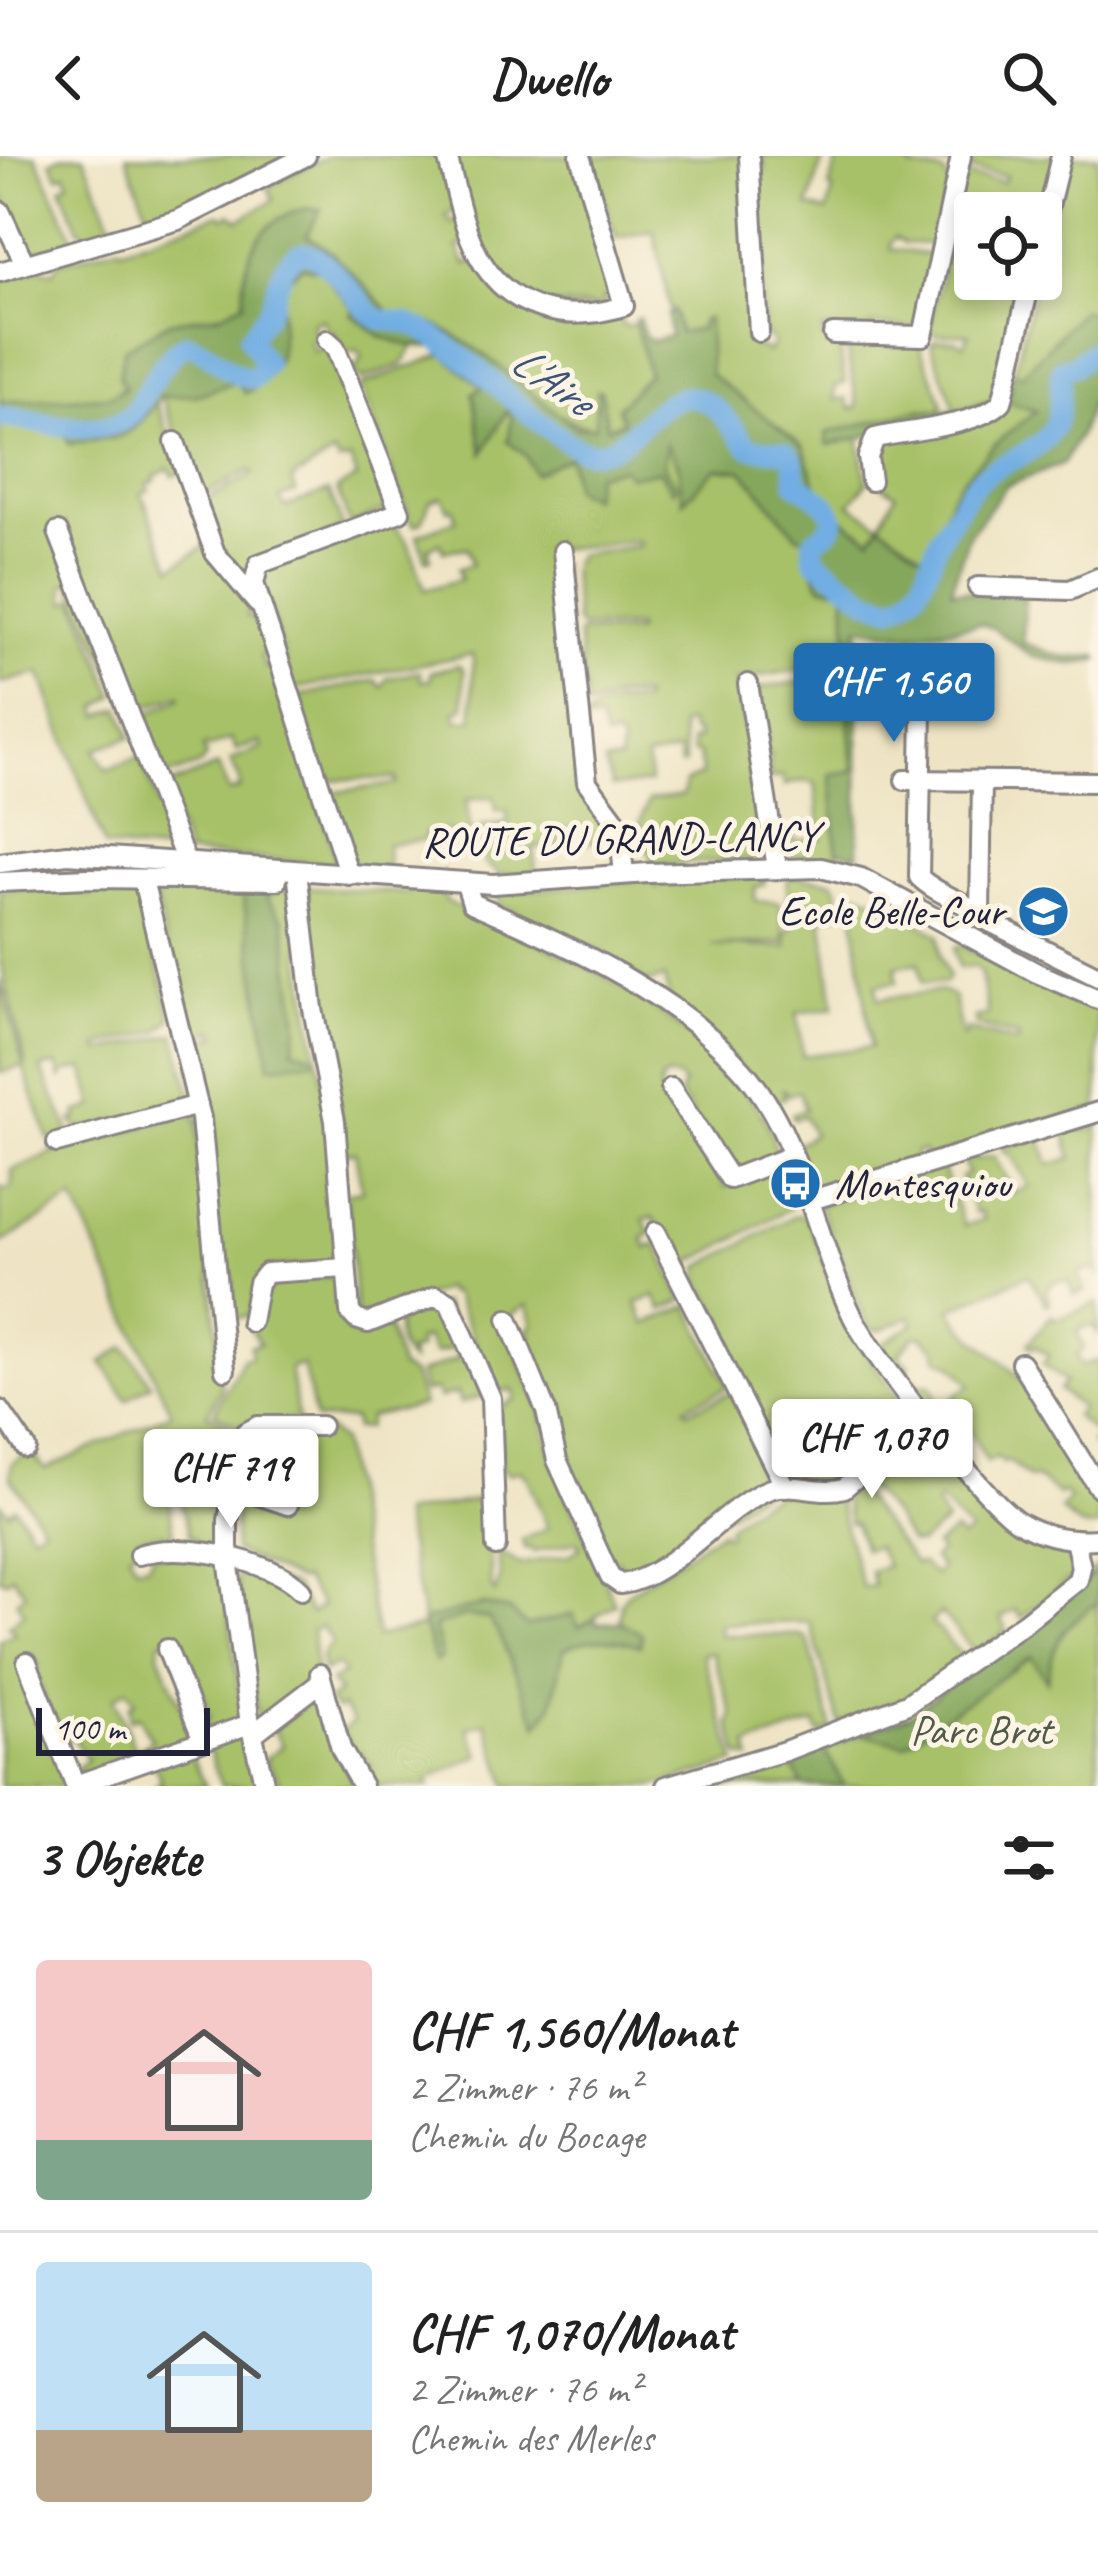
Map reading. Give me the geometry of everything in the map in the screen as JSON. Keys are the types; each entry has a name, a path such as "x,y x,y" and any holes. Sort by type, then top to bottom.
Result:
{"street":[{"path":"0,272 178,220 306,156"},
{"path":"447,156 470,237 485,267 521,301 566,315 623,306 580,156"},
{"path":"749,156 759,332"},
{"path":"833,334 922,335 961,156"},
{"path":"1052,192 1061,156"},
{"path":"0,211 25,264"},
{"path":"871,481 868,457 875,438 997,408 1026,300"},
{"path":"327,340 335,347 400,512 259,565 254,583 349,875"},
{"path":"175,442 215,553 261,606"},
{"path":"58,532 186,862"},
{"path":"563,551 587,782 619,825 624,874"},
{"path":"978,587 1070,590 1098,578"},
{"path":"748,683 777,868"},
{"path":"922,710 913,780 922,882 1098,976"},
{"path":"913,780 1098,782"},
{"path":"982,781 978,914 987,946"},
{"name":"ROUTE DU GRAND-LANCY","path":"0,863 67,854 297,875"},
{"name":"ROUTE DU GRAND-LANCY","path":"0,882 349,875 466,884 821,868 853,874 942,924 1098,999"},
{"path":"297,875 334,1121 350,1312 368,1323 436,1296 449,1302 491,1398 496,1546"},
{"path":"142,880 198,1106 225,1370"},
{"path":"466,884 472,903 610,969 711,1040 761,1093 791,1156 853,1317 927,1418 1012,1518 1046,1535 1098,1539"},
{"path":"942,924 978,914"},
{"path":"671,1088 730,1179 791,1156"},
{"path":"57,1143 198,1106"},
{"path":"808,1201 1098,1112"},
{"path":"656,1232 785,1486"},
{"path":"251,1322 258,1283 266,1274 346,1268"},
{"path":"508,1319 546,1411 557,1460 615,1581 626,1584 651,1572 763,1492 785,1486 844,1488 927,1418"},
{"path":"1021,1363 1098,1487"},
{"path":"0,1409 26,1448"},
{"path":"265,1786 251,1729 228,1558 228,1520 244,1437 251,1428 322,1426"},
{"path":"234,1487 288,1504"},
{"path":"666,1786 785,1751 907,1704 1078,1580 1081,1567 1075,1540"},
{"path":"140,1555 178,1548 228,1558 272,1572 302,1590"},
{"path":"167,1648 203,1740"},
{"path":"27,1662 75,1785 203,1740 251,1729 320,1679 341,1749 362,1786"}],"green space":[{"path":"0,156 36,156 74,240 30,253 0,190"},
{"path":"84,156 114,230 92,236 79,229 61,187 69,182 65,173 58,176 51,161"},
{"path":"126,156 291,156 197,203 193,197 174,206 175,212 150,219"},
{"path":"328,156 440,156 456,210 446,216 451,223 459,219 466,242 458,248 466,265 474,261 513,304 618,314 624,327 635,324 656,397 609,427 585,426 560,415 451,334 421,319 390,313 333,254 307,235 238,342 201,317 176,321 148,341 127,381 111,396 0,403 0,281 38,269 54,272 58,263 121,249 220,214 225,218 230,213 239,220 274,200 268,188 276,182"},
{"path":"451,156 575,156 599,234 594,236 596,246 602,248 614,295 602,299 605,307 536,304 488,264"},
{"path":"591,156 744,156 752,335 748,343 769,352 773,342 764,334 755,170 766,169 761,156 824,156 808,207 827,212 839,156 956,156 950,166 912,161 911,168 943,173 950,181 936,244 904,243 895,237 891,242 891,249 933,255 920,325 822,330 823,340 839,346 845,383 835,386 835,400 846,398 851,409 858,407 846,346 852,340 919,344 943,404 938,415 858,432 867,483 850,504 880,524 896,494 878,483 873,450 878,441 984,418 991,422 1007,403 1031,300 1062,300 1062,192 1058,192 1067,156 1098,156 1098,327 1054,401 912,588 874,573 832,501 815,483 803,446 712,394 707,338 676,340 654,231 616,238"},
{"path":"968,156 1057,156 1047,192 959,192 967,176 1004,182 1006,176 969,169"},
{"path":"304,209 321,209 307,235 333,254 390,313 414,317 463,340 575,427 595,427 597,391 601,391 607,427 623,422 617,408 648,374 635,320 639,318 645,336 652,341 670,336 668,314 674,311 679,333 700,329 702,320 708,319 710,374 803,446 815,483 848,523 871,538 881,524 923,555 958,484 996,443 1036,411 1007,402 1013,373 1022,375 1082,310 1098,314 1098,385 1080,433 1063,464 1006,486 969,535 951,590 1025,594 1023,643 1066,658 1098,656 1098,660 1071,665 1032,656 981,624 910,635 859,627 858,855 837,851 831,774 853,771 845,589 821,586 804,551 805,539 742,470 716,468 683,501 678,464 666,444 664,466 677,486 673,491 659,471 629,476 622,468 595,474 592,497 573,489 569,457 534,474 526,456 508,442 512,417 507,411 483,453 473,393 483,387 434,347 381,337 351,314 354,310 320,270 302,266 281,286 277,362 261,384 246,393 235,382 198,395 161,397 123,435 70,444 64,432 0,425 0,402 111,396 125,388 119,377 124,349 170,322 220,314 244,302 246,270 256,242 275,222"},
{"path":"954,217 954,250 948,245"},
{"path":"954,256 954,300 1020,300 996,399 956,411 931,345 935,340 955,340 964,345 969,334 935,334 930,328 945,260"},
{"path":"302,266 320,270 382,337 414,346 402,365 361,380 353,370 362,360 359,351 343,352 322,319 312,323 316,334 310,344 314,351 324,347 333,351 390,504 350,525 337,489 357,478 351,460 339,462 334,454 292,479 296,492 280,498 285,507 329,491 343,527 248,579 223,559 204,506 211,497 253,474 250,470 201,496 160,393 278,356 281,286"},
{"path":"443,354 557,449 670,411 685,499 716,468 742,470 805,539 807,556 816,569 845,588 853,771 831,775 837,858 783,856 780,832 793,831 794,841 822,838 815,783 785,785 783,777 769,779 770,754 765,754 762,744 768,741 766,728 762,728 759,688 807,681 805,669 735,680 761,859 652,865 650,853 640,842 643,814 649,800 683,795 685,782 702,775 699,753 693,753 691,741 698,740 697,735 689,723 681,725 685,764 680,765 678,752 647,758 650,783 612,787 605,763 620,761 621,742 616,737 605,739 599,720 585,722 603,707 643,702 643,697 619,696 587,708 578,636 581,632 636,632 636,627 580,627 571,567 577,555 640,546 639,541 544,550 545,558 560,564 584,784 579,795 599,805 617,839 588,842 585,827 559,830 560,845 533,848 536,873 501,875 484,863 480,827 508,823 507,811 496,811 494,797 466,800 472,844 453,846 451,831 425,833 425,840 387,844 388,867 353,865 329,793 396,784 396,778 324,780 299,696 376,680 382,687 388,678 420,672 421,681 431,680 431,672 459,665 464,670 464,708 456,711 457,721 473,720 473,654 293,689 260,574 267,567 303,558 392,522 409,544 425,590 461,579 458,569 472,564 467,548 443,551 440,543 428,548 431,559 426,560 417,535 456,520 453,508 448,509 442,497 430,501 422,522 415,525 411,521 360,386"},
{"path":"996,399 932,424 930,417 905,422 904,428 828,445 826,433 920,410 956,411"},
{"path":"156,402 183,472 173,476 169,468 141,493 172,567 208,544 256,609 248,610 247,616 262,622 272,650 261,655 266,668 277,665 337,864 187,854 165,791 168,786 218,766 229,792 240,789 230,761 262,748 260,742 236,750 231,739 206,745 200,765 159,779 134,720 180,695 131,712 70,582 64,585 66,602 75,599 115,696 98,707 100,715 120,708 131,737 95,749 106,770 140,757 176,853 105,847 40,673 0,683 0,425 64,432 70,444 98,440 128,431"},
{"path":"765,876 764,884 755,888 755,901 780,903 785,942 712,946 787,947 790,876 833,881 838,890 838,914 822,916 834,1008 797,1013 803,1056 871,1047 851,890 887,903 939,935 949,978 945,983 922,983 919,963 896,966 897,982 876,985 878,999 941,991 954,997 961,1036 966,1035 965,1029 1018,1043 1019,1037 976,1025 975,1018 988,1015 981,974 976,966 959,968 954,949 959,945 1098,1009 1098,1108 929,1159 923,1151 916,1152 913,1164 814,1191 796,1145 813,1134 804,1116 794,1119 792,1114 805,1109 799,1091 788,1095 782,1088 785,1098 776,1101 670,1000 664,978 647,983 597,949 499,904 497,893 652,879 656,888 666,880"},
{"path":"241,883 288,886 266,897 284,920 298,1026 293,1049 317,1055 318,1060 270,1066"},
{"path":"130,886 139,896 172,1018 159,1031 99,1046 100,1052 175,1034 191,1096 185,1104 80,1130 72,1121 78,1119 76,1113 94,1107 84,1068 61,1078 57,1064 41,1068 71,1134 49,1140 23,1066 0,1073 0,980 26,1064 0,961 0,890 83,888 87,895 100,887"},
{"path":"153,886 201,886 203,892 243,894 270,1065 318,1060 328,1104 341,1259 336,1264 269,1268 248,1316 232,1318 227,1303 233,1299 232,1276 222,1272 191,1058 200,1053 197,1041 217,1036 215,1030 185,1033"},
{"path":"288,886 317,1055 293,1050 298,1026 284,920 265,896"},
{"path":"307,887 438,891 449,903 605,977 676,1024 764,1117 775,1156 738,1172 729,1168 680,1095 683,1084 678,1078 661,1080 664,1098 673,1099 725,1187 778,1167 787,1169 797,1195 792,1207 690,1263 684,1275 653,1217 644,1219 651,1234 643,1238 647,1248 657,1244 683,1301 662,1310 655,1296 637,1303 646,1324 689,1306 728,1387 685,1407 688,1411 732,1392 775,1476 773,1483 642,1571 631,1569 627,1576 617,1571 621,1562 605,1556 594,1528 600,1524 590,1503 584,1507 523,1343 533,1324 527,1305 503,1320 542,1413 552,1460 615,1604 595,1617 596,1623 620,1622 621,1603 627,1594 721,1531 726,1536 730,1533 727,1527 777,1494 836,1495 862,1587 874,1586 870,1571 887,1566 876,1546 864,1549 855,1523 850,1523 844,1500 853,1490 915,1564 921,1563 934,1575 941,1568 933,1559 940,1552 935,1546 954,1531 961,1539 970,1532 940,1501 936,1505 946,1522 919,1544 910,1543 865,1485 894,1458 892,1454 920,1433 929,1434 996,1519 1024,1540 1068,1554 1075,1575 1021,1618 1016,1610 1001,1617 1007,1631 976,1653 941,1613 931,1622 965,1659 908,1698 839,1723 810,1622 720,1624 720,1635 802,1635 808,1640 832,1729 819,1734 815,1723 748,1746 751,1759 739,1756 730,1724 733,1715 712,1652 702,1654 736,1763 654,1786 508,1786 487,1723 468,1728 480,1755 428,1779 430,1786 368,1786 361,1775 372,1766 360,1751 350,1759 344,1747 349,1742 341,1731 353,1722 342,1707 337,1710 328,1701 339,1693 331,1682 344,1673 337,1665 323,1672 321,1655 332,1642 321,1626 312,1631 316,1679 258,1720 236,1578 245,1569 295,1587 310,1614 322,1606 303,1579 234,1551 235,1518 252,1435 328,1430 341,1441 377,1637 424,1626 402,1514 490,1497 491,1587 495,1593 500,1579 499,1552 519,1564 570,1555 580,1547 578,1541 533,1552 530,1547 525,1549 522,1540 548,1528 526,1476 501,1468 498,1408 515,1399 513,1390 497,1392 453,1293 445,1288 390,1313 356,1315 346,1193 362,1190 355,1152 343,1153 329,1017 318,1000"},
{"path":"189,1113 196,1119 219,1355 213,1358 215,1365 220,1364 221,1390 207,1414 239,1437 221,1547 195,1544 178,1489 168,1491 175,1545 166,1545 164,1533 137,1538 138,1546 129,1553 137,1566 148,1564 154,1553 217,1563 223,1572 243,1718 212,1733 199,1722 210,1717 202,1693 193,1697 167,1641 160,1642 159,1654 194,1737 145,1755 140,1747 152,1740 138,1716 130,1720 129,1706 135,1701 127,1689 114,1698 139,1759 81,1777 77,1768 87,1760 72,1736 62,1742 35,1672 39,1666 33,1654 21,1659 72,1786 0,1786 0,1640 15,1633 9,1625 24,1612 16,1601 25,1593 12,1576 0,1579 0,1503 8,1512 15,1507 32,1533 43,1526 10,1477 12,1463 31,1451 45,1469 171,1413 74,1199 0,1244 0,1187 12,1186 12,1170 52,1150"},
{"path":"1078,1124 1084,1131 1098,1126 1098,1274 1095,1269 1082,1271 1079,1276 1085,1291 1074,1295 1068,1280 1054,1282 1046,1291 1047,1305 1028,1275 951,1309 1032,1395 1075,1472 1098,1498 1098,1527 1092,1528 1061,1510 1070,1499 1063,1492 1059,1495 1037,1478 1029,1478 1008,1460 1004,1463 997,1457 987,1462 972,1434 948,1407 956,1394 971,1385 953,1365 938,1358 937,1349 914,1336 898,1355 910,1366 906,1373 921,1386 933,1388 938,1412 932,1418 879,1346 914,1324 911,1316 880,1330 869,1329 819,1205 942,1167 964,1226 984,1219 980,1211 975,1213 961,1177 968,1174 963,1160 994,1156 1014,1193 1029,1186 1012,1157 1002,1150 1040,1135 1049,1165 1072,1158 1063,1126"},
{"path":"794,1216 809,1222 843,1315 861,1348 917,1421 845,1482 790,1484 712,1329 724,1321 698,1283 700,1267"},
{"path":"342,1276 344,1326 350,1333 382,1324 388,1328 400,1368 413,1375 423,1405 369,1417 367,1428 355,1429 353,1419 315,1420 303,1365 290,1368 298,1419 240,1428 214,1413 243,1358 251,1357 250,1346 260,1344 252,1332 268,1279"},
{"path":"443,1303 486,1395 460,1403 457,1393 439,1398 436,1390 424,1392 419,1374 457,1359 455,1348 434,1354 427,1338 417,1341 419,1349 408,1352 411,1362 400,1349 398,1319"},
{"path":"1098,1303 1098,1336 1094,1326 1081,1328 1077,1333 1084,1348 1076,1356 1082,1366 1098,1360 1098,1449 1091,1443 1097,1435 1075,1416 1081,1408 1059,1390 1065,1382 1043,1364 1049,1356 1028,1344 1052,1315 1056,1320"},
{"path":"125,1347 151,1384 127,1400 102,1362"},
{"name":"Parc Brot","path":"1098,1566 1098,1786 688,1786 816,1752 910,1715"},
{"path":"1098,1572 1098,1603 1062,1635 1047,1681 1031,1657 905,1744 862,1734 910,1715"},
{"path":"482,1605 509,1610 527,1626 573,1614 578,1627 595,1618 596,1624 621,1622 642,1634 640,1646 602,1639 564,1649 552,1706 538,1725 488,1619 465,1616 434,1627 442,1658 435,1662 422,1621"},
{"path":"316,1697 353,1786 283,1786 265,1759 282,1746 273,1728"},
{"path":"242,1734 249,1742 259,1786 221,1786 207,1743"},
{"path":"821,1743 843,1786 803,1786 788,1757"},
{"path":"189,1750 206,1786 155,1786 162,1782 153,1762"}],"waterway":[{"name":"L'Aire","path":"0,417 91,428 124,420 162,366 185,344 237,374 255,378 266,364 249,338 268,311 288,262 309,253 328,266 374,316 430,334 543,425 588,451 622,441 671,401 683,397 705,401 749,447 789,454 796,483 833,515 830,529 813,541 814,559 868,599 892,607 920,585 943,532 976,482 1031,450 1050,433 1059,410 1062,369 1074,366 1098,347"}],"place":[{"name":"Ecole Belle-Cour","path":"1043,911"},
{"name":"Montesquiou","path":"796,1184"}]}
